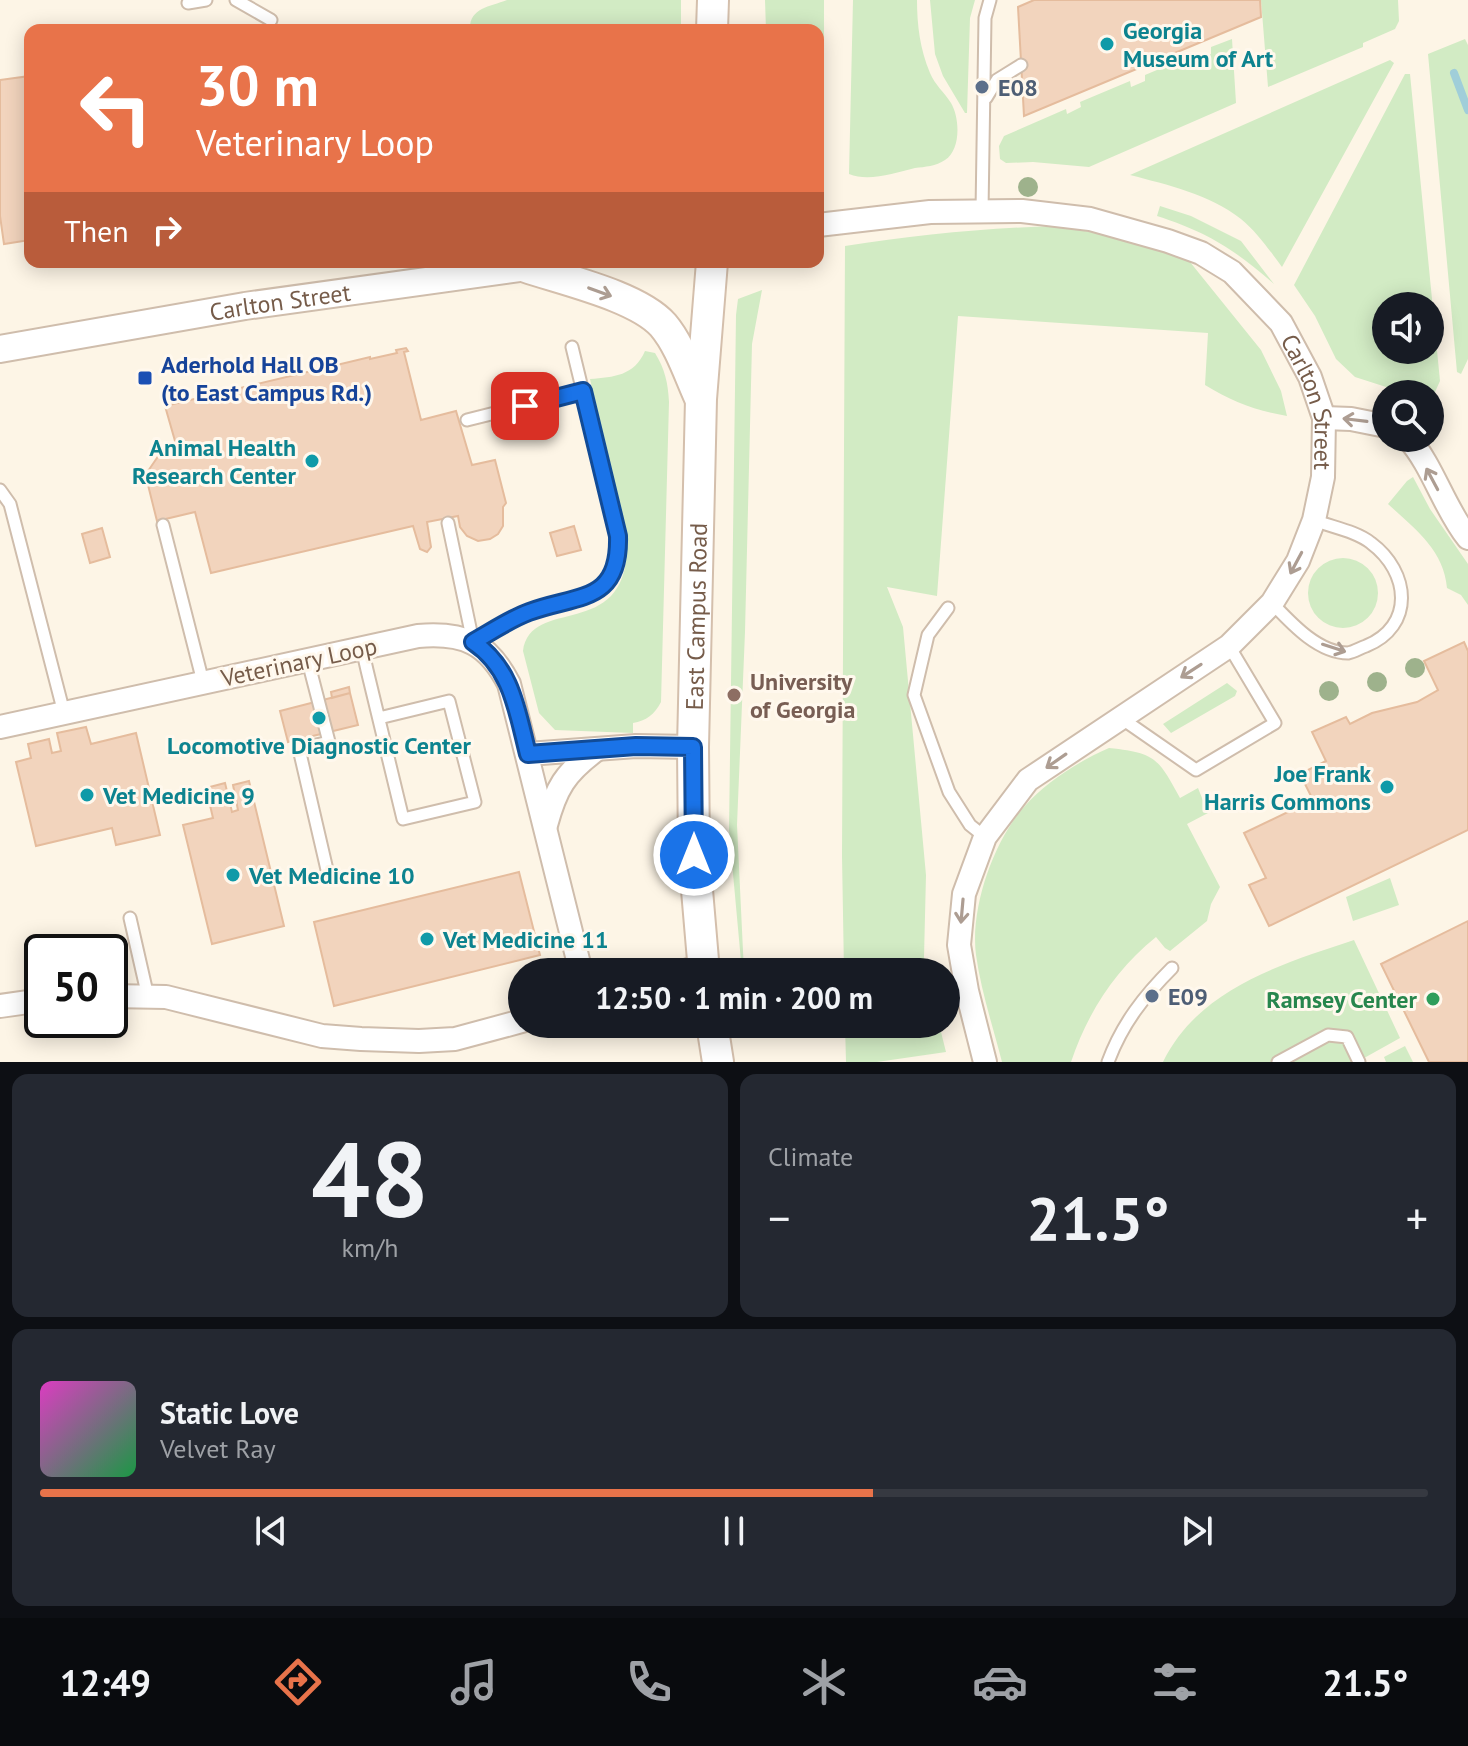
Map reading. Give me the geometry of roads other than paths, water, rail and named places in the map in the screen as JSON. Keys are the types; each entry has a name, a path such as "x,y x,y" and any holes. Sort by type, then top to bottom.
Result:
{"main road":[{"path":"712,24 713,0"},
{"path":"529,268 644,308 664,326 701,399"},
{"name":"East Campus Road","path":"696,958 693,747 701,399 712,268"},
{"path":"714,1038 718,1062"}],"street":[{"name":"Carlton Street","path":"824,224 930,212 1044,213 1090,219 1201,253 1232,272 1281,323 1310,377 1324,418 1323,477 1314,520 1298,561 1272,603 1229,646 1028,780 985,837 964,894 959,945 985,1062"},
{"name":"Carlton Street","path":"0,349 245,306 519,268"},
{"path":"1324,418 1372,423"},
{"path":"1418,452 1454,521 1468,538"},
{"name":"Veterinary Loop","path":"0,727 418,636 441,634 459,636 473,642"},
{"path":"473,642 493,659 509,684 578,958"},
{"path":"528,754 693,747"},
{"path":"546,826 553,798 562,781 597,749"},
{"path":"128,996 166,997 322,1036 361,1039 455,1039 508,1025"},
{"path":"0,1006 24,1003"}],"lane":[{"path":"188,3 206,0"},
{"path":"236,0 271,20"},
{"path":"982,211 985,18 990,0"},
{"path":"984,106 986,95 997,80 1021,65"},
{"path":"448,523 473,642 528,612 590,595 611,577 619,552 618,536 572,347"},
{"path":"467,420 583,391"},
{"path":"0,490 10,504 64,713"},
{"path":"1272,603 1292,624 1315,641 1350,653 1378,641 1398,617 1403,605 1403,592 1398,577 1380,553 1370,542 1314,520"},
{"path":"163,525 203,682"},
{"path":"948,608 928,635 914,695 949,792 970,825 985,837"},
{"path":"1120,717 1196,770 1275,723 1229,646"},
{"path":"362,648 403,819 475,802 449,701 379,718"},
{"path":"308,661 329,742 299,749 328,874"},
{"path":"130,918 148,997"},
{"path":"1108,1062 1122,1029 1143,998 1172,968"},
{"path":"1278,1062 1328,1035 1347,1037 1359,1062"}],"waterway":[{"path":"1454,73 1468,110"}],"place":[{"name":"Georgia Museum of Art","path":"1107,44"},
{"name":"E08","path":"982,87"},
{"name":"Aderhold Hall OB (to East Campus Rd.)","path":"145,378"},
{"name":"Animal Health Research Center","path":"312,461"},
{"name":"University of Georgia","path":"734,695"},
{"name":"Locomotive Diagnostic Center","path":"319,718"},
{"name":"Joe Frank Harris Commons","path":"1387,787"},
{"name":"Vet Medicine 9","path":"87,795"},
{"name":"Vet Medicine 10","path":"233,875"},
{"name":"Vet Medicine 11","path":"427,939"},
{"name":"E09","path":"1152,996"},
{"name":"Ramsey Center","path":"1433,999"}]}
